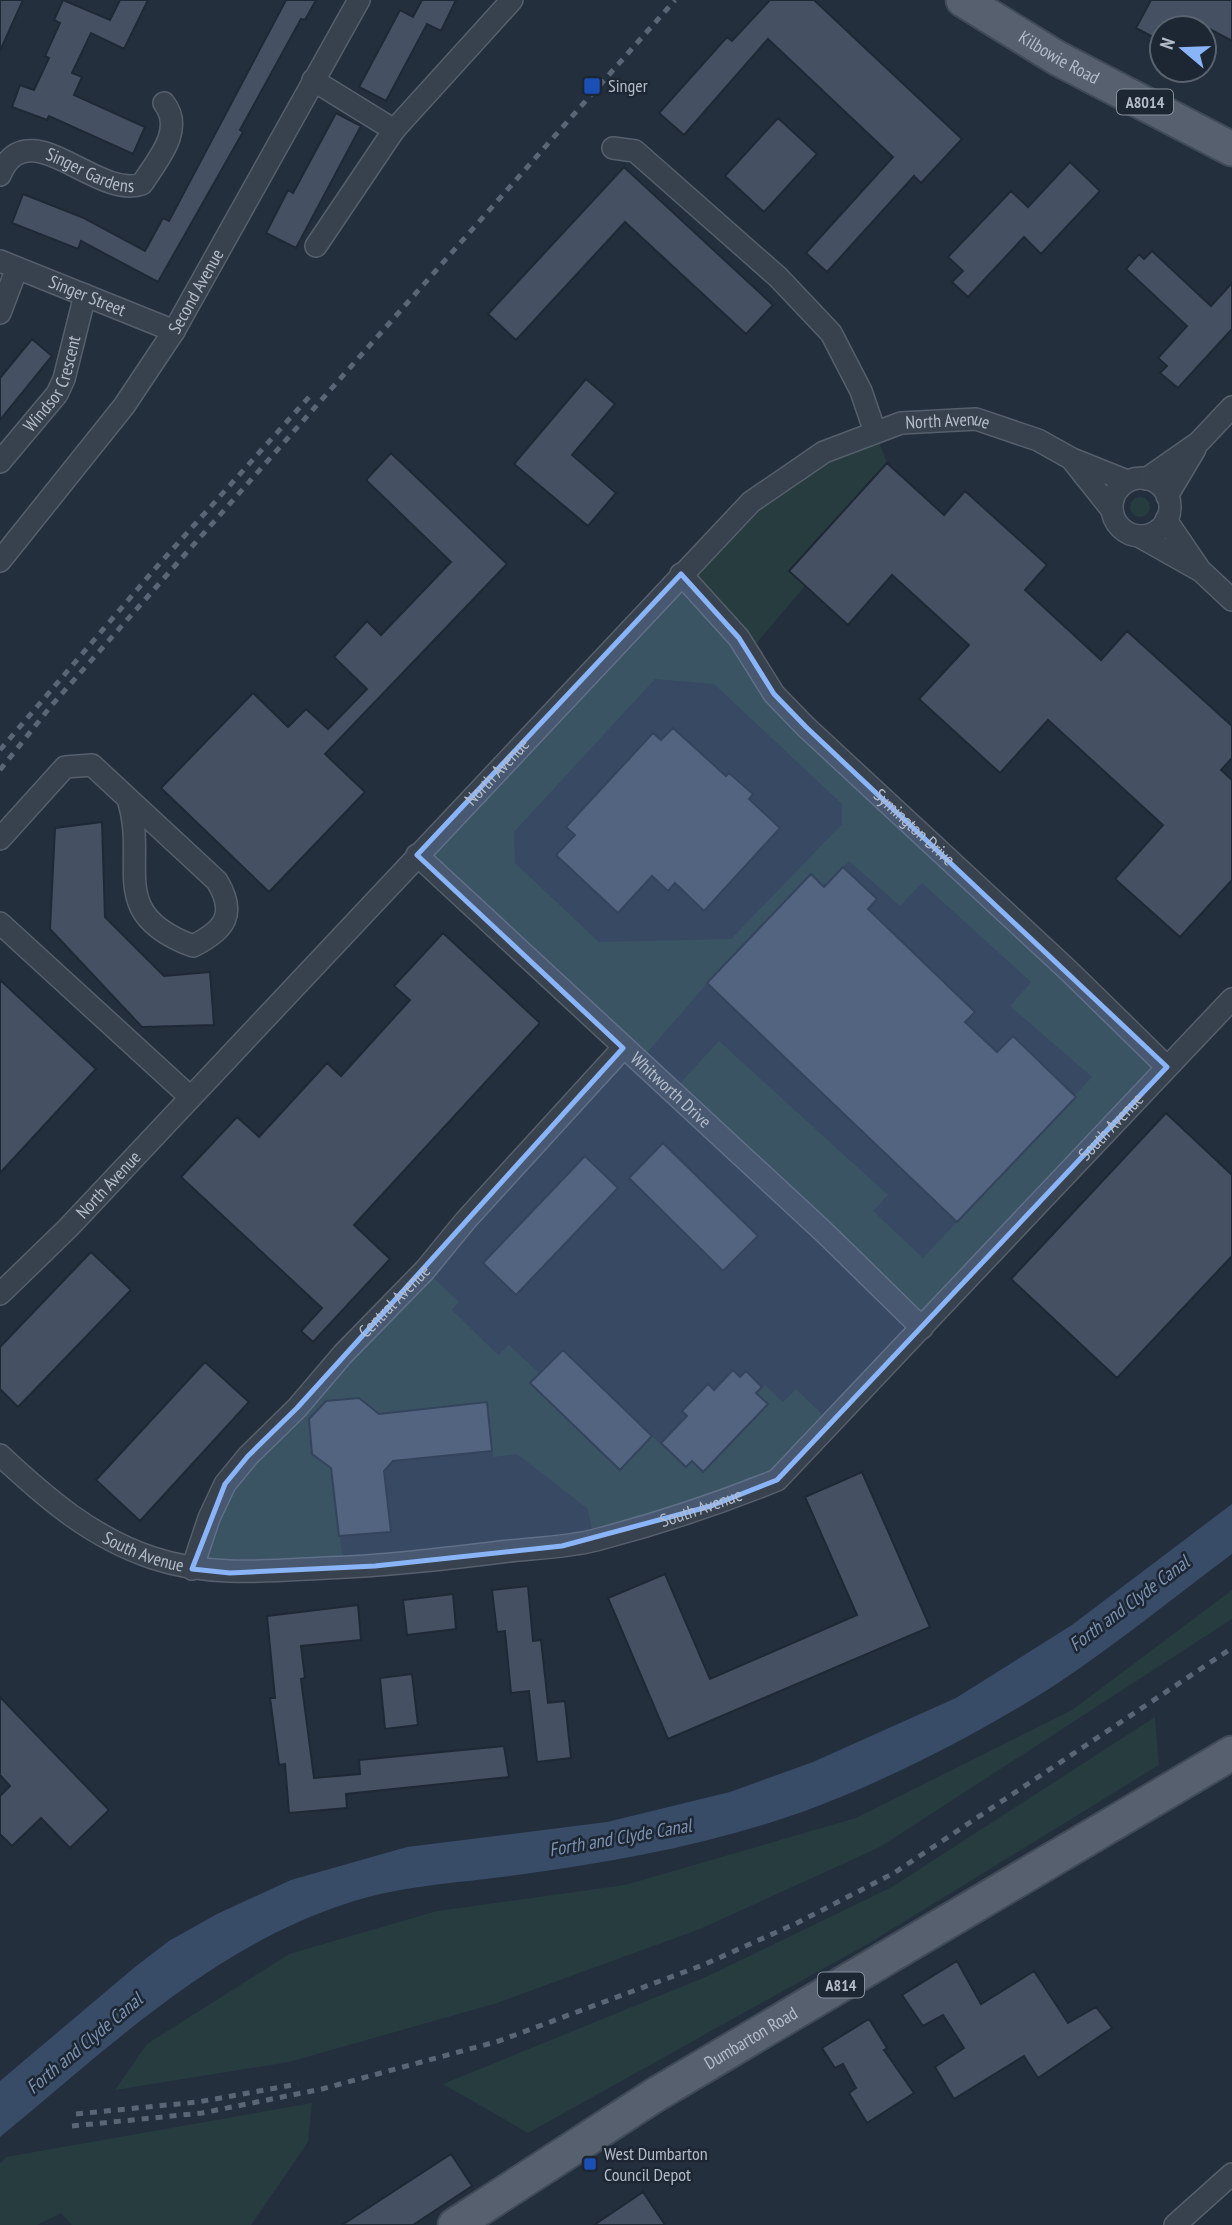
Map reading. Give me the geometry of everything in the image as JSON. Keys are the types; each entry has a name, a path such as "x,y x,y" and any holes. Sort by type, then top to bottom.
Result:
{"main road":[{"name":"Kilbowie Road","path":"962,0 1058,58 1232,149"},
{"name":"Dumbarton Road","path":"455,2225 655,2095 1232,1753"}],"street":[{"name":"Second Avenue","path":"0,561 124,406 174,331 359,0"},
{"path":"316,246 394,130 512,0"},
{"path":"313,80 394,130"},
{"name":"Singer Gardens","path":"0,175 6,162 18,151 34,150 116,185 131,188 142,184 166,144 174,124 172,112 164,103"},
{"path":"614,148 635,151 778,277 831,333 861,391 875,432"},
{"path":"0,313 9,265"},
{"name":"Singer Street","path":"9,265 174,331"},
{"name":"Windsor Crescent","path":"0,462 57,394 85,295"},
{"path":"1167,496 1199,442 1232,407"},
{"name":"North Avenue","path":"0,1294 68,1228 189,1096 751,502 824,452 901,423 976,419 1038,440 1072,460 1137,480"},
{"path":"1199,442 1115,494 1112,510 1121,528 1201,571"},
{"name":"North Avenue","path":"1072,460 1112,510"},
{"path":"1137,480 1162,488 1167,496 1169,512 1166,520 1155,532 1139,536"},
{"path":"1166,520 1201,571 1232,600"},
{"name":"Symington Drive","path":"681,574 739,638 774,694 798,719 1069,971 1167,1067"},
{"path":"0,839 65,767 92,765 217,881 227,898 227,916 216,935 193,946 171,937 142,911 134,893 135,820 128,799"},
{"name":"Whitworth Drive","path":"417,855 922,1328"},
{"path":"0,923 189,1096"},
{"name":"South Avenue","path":"0,1455 51,1503 104,1538 152,1558 192,1569 230,1573 375,1566 562,1546 594,1540 711,1506 777,1480 1232,999"},
{"name":"Central Avenue","path":"192,1569 220,1495 248,1455 298,1408 343,1354 425,1270 466,1220 624,1048"},
{"path":"1175,2225 1232,2174"}],"highlighted area":[{"path":"681,574 739,638 774,694 806,727 1167,1067 777,1480 711,1506 562,1546 375,1566 230,1573 192,1569 225,1484 248,1456 297,1408 623,1048 417,855"}],"green space":[{"path":"875,432 887,463 789,571 805,586 748,653 774,694 1167,1067 922,1328 672,1092 719,1041 888,1195 873,1211 923,1258 1092,1077 1010,1006 1031,982 922,883 900,906 849,861 824,887 811,875 710,980 639,1062 417,855 751,502","holes":["655,679 714,684 842,804 842,824 731,939 599,942 515,863 514,832"]},
{"path":"1136,497 1144,497 1150,507 1144,517 1136,517 1130,511 1130,503"},
{"path":"425,1270 459,1302 452,1310 498,1355 509,1345 539,1373 530,1383 620,1470 652,1436 685,1467 692,1461 703,1471 768,1405 756,1393 765,1385 783,1402 796,1389 832,1424 777,1480 594,1540 588,1509 517,1454 493,1457 487,1402 379,1414 359,1398 326,1401 309,1419 312,1454 331,1468 344,1568 192,1569 225,1484"},
{"path":"1232,1590 1232,1619 880,1847 700,1929 497,2003 289,2062 115,2090 147,2044 289,1954 437,1911 625,1885 856,1818 1072,1710"},
{"path":"1155,1717 1159,1765 871,1942 528,2133 443,2084 708,1976 892,1887"},
{"path":"312,2103 308,2142 251,2225 72,2225 61,2213 37,2225 0,2225 0,2164 6,2157"}],"water":[{"name":"Forth and Clyde Canal","path":"1232,1504 1232,1554 1058,1683 933,1754 834,1800 732,1834 589,1864 387,1893 345,1904 296,1923 205,1974 162,2004 0,2137 0,2081 135,1967 169,1941 217,1914 291,1880 407,1847 607,1822 730,1792 813,1762 956,1698 1072,1625"}],"building":[{"path":"0,0 23,0 0,51"},
{"path":"63,0 110,20 120,0 148,0 124,49 91,33 72,73 82,77 74,95 145,127 133,154 49,116 47,120 12,107 20,85 34,90 49,58 45,56 60,23 54,20"},
{"path":"286,0 316,0 305,20 301,19 240,130 243,132 158,282 81,241 78,249 12,223 23,194 84,218 145,251 163,218 169,221"},
{"path":"422,0 456,0 441,31 427,24 386,101 359,87 400,10 413,17"},
{"path":"770,0 814,0 962,139 921,183 914,176 827,272 806,253 893,157 768,39 684,135 659,113 727,37 732,41"},
{"path":"1151,0 1232,0 1232,41 1218,33 1218,14 1148,14 1148,34 1136,28"},
{"path":"336,113 361,126 296,248 266,233 288,190 293,193"},
{"path":"778,118 817,154 764,212 725,176"},
{"path":"1070,162 1100,191 1041,254 1024,237 968,297 952,282 963,271 948,257 1011,191 1028,207"},
{"path":"624,167 773,305 746,334 625,222 516,340 488,314"},
{"path":"1152,251 1211,306 1232,283 1232,329 1178,388 1160,373 1167,366 1158,358 1187,326 1126,269 1139,254 1144,259"},
{"path":"32,339 52,356 0,420 0,378"},
{"path":"586,379 615,404 572,455 616,493 588,526 514,464"},
{"path":"391,453 507,564 325,754 365,792 269,892 161,788 253,693 288,727 306,709 328,729 367,689 334,657 367,621 381,635 451,562 366,480"},
{"path":"887,463 944,515 965,491 1047,565 1025,590 1101,660 1127,631 1232,726 1232,758 1221,770 1232,780 1232,880 1180,937 1115,879 1163,825 1048,720 1000,773 919,699 969,645 892,575 848,625 789,571"},
{"path":"673,728 726,776 729,773 753,794 749,799 780,828 704,911 675,883 668,891 652,876 618,913 556,855 575,835 566,827 653,733 661,740"},
{"path":"102,822 105,917 164,976 210,972 214,1025 142,1027 50,929 55,828"},
{"path":"843,867 877,899 868,909 975,1012 965,1022 997,1052 1013,1036 1076,1097 957,1222 707,983 811,874 824,887"},
{"path":"443,933 540,1023 354,1225 390,1259 313,1342 301,1331 322,1308 181,1177 237,1117 259,1137 327,1063 341,1076 410,1000 394,986"},
{"path":"0,980 96,1069 0,1173"},
{"path":"1166,1113 1232,1175 1232,1256 1117,1378 1011,1279"},
{"path":"663,1143 758,1236 723,1271 629,1178"},
{"path":"585,1156 618,1188 516,1295 483,1263"},
{"path":"91,1252 131,1290 18,1407 0,1389 0,1347"},
{"path":"563,1350 652,1436 620,1470 530,1383"},
{"path":"205,1362 249,1402 140,1521 96,1480"},
{"path":"733,1370 740,1377 746,1371 762,1387 756,1393 768,1404 703,1472 692,1461 686,1467 661,1443 687,1416 682,1411 708,1384 714,1390"},
{"path":"359,1398 379,1414 487,1402 492,1451 393,1461 384,1471 391,1532 339,1536 331,1468 312,1454 309,1419 326,1401"},
{"path":"862,1472 930,1627 668,1739 608,1598 665,1574 710,1679 857,1615 805,1497"},
{"path":"528,1586 533,1641 541,1640 548,1703 565,1701 571,1758 537,1762 529,1691 511,1693 505,1631 497,1632 492,1590"},
{"path":"453,1594 456,1629 407,1635 403,1600"},
{"path":"358,1605 361,1640 301,1646 305,1678 301,1679 314,1778 360,1774 359,1760 504,1746 509,1777 346,1794 347,1808 289,1813 285,1764 279,1765 270,1698 275,1698 267,1616"},
{"path":"412,1674 418,1725 385,1729 380,1678"},
{"path":"0,1697 109,1810 70,1848 41,1818 12,1846 0,1834 0,1796 10,1786 0,1775"},
{"path":"957,1961 981,2004 1034,1971 1068,2023 1096,2007 1112,2028 1038,2078 1024,2056 954,2099 935,2067 964,2048 943,2015 923,2026 902,1995"},
{"path":"869,2019 887,2048 884,2050 914,2093 867,2123 849,2093 856,2088 843,2064 835,2068 822,2048"},
{"path":"451,2154 472,2186 413,2225 342,2225"},
{"path":"643,2192 665,2225 594,2225"}],"railway":[{"path":"0,770 51,706 675,0"},
{"path":"0,750 153,571 309,397"},
{"path":"72,2126 202,2113 322,2089 499,2041 703,1965 797,1923 894,1873 1232,1648"},
{"path":"76,2114 198,2102 298,2084"}],"place":[{"name":"Singer","path":"592,86"},
{"name":"West Dumbarton Council Depot","path":"590,2164"}]}
